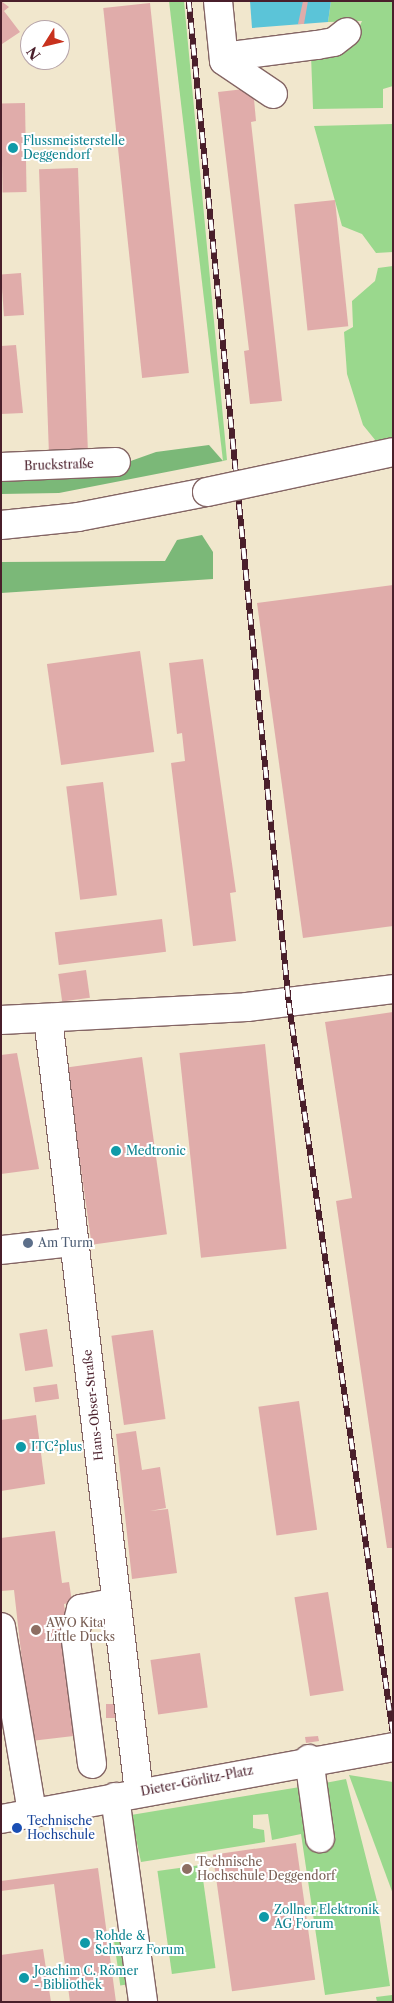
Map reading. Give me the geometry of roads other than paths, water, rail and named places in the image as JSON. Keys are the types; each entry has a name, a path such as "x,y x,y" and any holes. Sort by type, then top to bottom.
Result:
{"street":[{"path":"218,1 224,61 274,94"},
{"path":"224,52 231,56 317,45 334,42 347,32"},
{"path":"1,525 78,518 393,452"},
{"name":"Bruckstraße","path":"1,467 116,462"},
{"path":"1,1020 247,1007 393,989"},
{"name":"Hans-Obser-Straße","path":"48,1018 116,1602 127,1795 143,2002"},
{"path":"1,1250 74,1242"},
{"path":"92,1764 75,1633 81,1609 116,1602"},
{"path":"1,1627 32,1813"},
{"name":"Dieter-Görlitz-Platz","path":"1,1819 309,1760 393,1747"},
{"path":"309,1760 320,1838"}],"water":[{"path":"250,1 331,1 328,22 252,28"}],"railway":[{"path":"189,1 289,1003 393,1733"}],"place":[{"name":"Flussmeisterstelle Deggendorf","path":"13,148"},
{"name":"Medtronic","path":"116,1151"},
{"name":"Am Turm","path":"28,1243"},
{"name":"ITC²plus","path":"21,1447"},
{"name":"AWO Kita Little Ducks","path":"36,1630"},
{"name":"Technische Hochschule","path":"17,1828"},
{"name":"Technische Hochschule Deggendorf","path":"187,1869"},
{"name":"Zollner Elektronik AG Forum","path":"264,1917"},
{"name":"Rohde & Schwarz Forum","path":"85,1943"},
{"name":"Joachim C. Römer - Bibliothek","path":"24,1978"}]}
